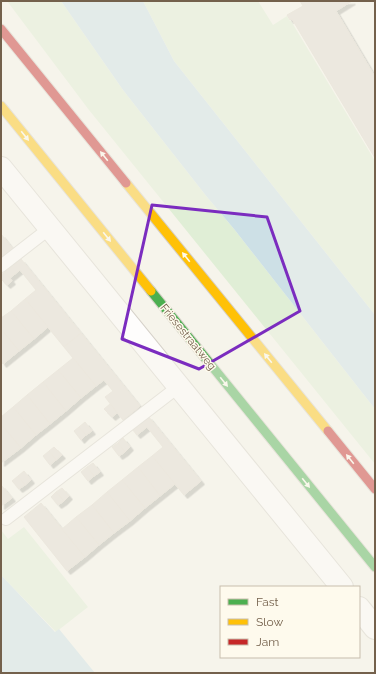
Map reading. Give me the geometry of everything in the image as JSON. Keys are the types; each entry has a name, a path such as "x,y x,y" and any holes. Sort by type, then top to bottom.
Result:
{"highway":[{"path":"1,29 375,489"},
{"name":"Friesestraatweg","path":"1,106 375,567"}],"street":[{"path":"1,168 341,586"},
{"path":"360,609 375,628"}],"lane":[{"path":"1,266 50,228"},
{"path":"6,519 178,387"}],"highlighted area":[{"path":"152,205 267,217 300,311 199,369 122,339"}],"green space":[{"path":"7,1 61,1 123,90 375,409 375,464 89,110"},
{"path":"143,1 258,1 273,25 287,16 291,21 375,161 375,315 174,61"},
{"path":"24,527 88,607 56,632 1,575 1,530 8,539"}],"shaded area":[{"path":"61,1 143,1 174,61 375,315 375,409 123,90"},
{"path":"1,575 55,632 59,629 95,673 1,673"}],"building":[{"path":"300,1 352,1 336,11 375,77 375,158 292,19 290,20 287,15 303,6"},
{"path":"1,234 13,249 1,259"},
{"path":"21,259 81,333 64,347 25,299 36,290 20,270 10,278 5,272"},
{"path":"5,272 12,281 7,285 1,279 1,275"},
{"path":"25,299 48,327 34,339 11,311"},
{"path":"11,311 34,339 19,351 1,329 1,318"},
{"path":"1,329 19,351 3,364 1,361"},
{"path":"81,333 140,406 123,420 105,397 113,391 104,380 96,386 64,347"},
{"path":"73,358 96,386 81,398 58,370"},
{"path":"58,370 81,398 66,411 43,382"},
{"path":"43,382 66,411 50,424 27,395"},
{"path":"27,395 50,424 36,435 13,407"},
{"path":"110,404 117,413 112,417 104,409"},
{"path":"13,407 36,435 21,448 1,424 1,417"},
{"path":"148,416 201,481 184,495 152,456 163,447 147,427 137,435 132,429"},
{"path":"85,422 92,431 86,435 79,427"},
{"path":"1,424 21,448 5,460 1,455"},
{"path":"79,427 86,435 81,440 74,431"},
{"path":"123,438 130,447 125,452 118,443"},
{"path":"118,443 125,452 119,456 112,447"},
{"path":"54,447 62,455 56,460 49,451"},
{"path":"49,451 56,460 50,465 43,456"},
{"path":"1,455 5,460 1,463"},
{"path":"152,456 175,484 160,496 138,467"},
{"path":"93,463 100,472 94,476 87,467"},
{"path":"87,467 94,476 88,481 81,472"},
{"path":"138,467 160,496 145,508 122,480"},
{"path":"24,471 31,480 25,485 18,476"},
{"path":"18,476 25,485 19,489 12,481"},
{"path":"122,480 145,508 130,521 107,492"},
{"path":"1,485 12,498 1,506"},
{"path":"62,488 69,496 64,501 56,492"},
{"path":"56,492 64,501 58,505 51,497"},
{"path":"107,492 130,521 114,533 92,505"},
{"path":"41,503 85,557 67,571 24,517"},
{"path":"92,505 114,533 99,545 76,517"},
{"path":"76,517 99,545 85,557 62,529"}],"traffic: fast":[{"path":"151,291 375,567"}],"traffic: slow":[{"path":"1,106 151,291"},
{"path":"126,183 328,431"}],"traffic: jam":[{"path":"1,29 126,183"},
{"path":"328,431 375,489"}]}
